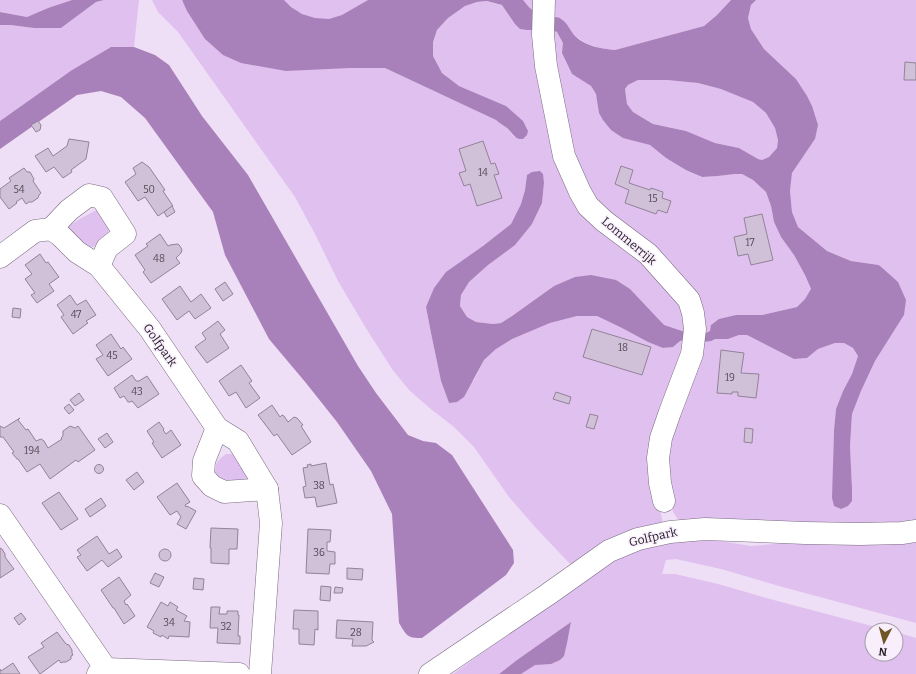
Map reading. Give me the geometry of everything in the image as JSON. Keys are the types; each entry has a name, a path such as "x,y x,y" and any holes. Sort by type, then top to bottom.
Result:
{"street":[{"name":"Lommerrijk","path":"544,5 543,35 546,66 564,156 580,192 588,206 604,221 648,254 689,300 693,313 694,337 692,354 661,438 658,458 660,483 664,501"},
{"path":"0,257 35,231 51,229 69,210 89,195 102,198 125,234 107,248 99,266"},
{"name":"Golfpark","path":"51,229 60,235 77,252 99,266 150,329 217,428 238,441 267,489 271,523 260,674"},
{"path":"217,428 204,461 203,476 212,486 224,492 267,489"},
{"path":"0,515 102,671 239,674"},
{"name":"Golfpark","path":"430,674 547,595 609,550 638,539 670,532 705,529 860,534 902,533 916,531"}],"shaded area":[{"path":"0,0 72,0 27,17 0,12"},
{"path":"72,0 104,0 96,2 61,28 34,28 0,25 0,12 27,17"},
{"path":"104,0 139,0 134,47 111,47 72,70 0,121 0,25 34,28 61,28 96,2"},
{"path":"152,0 182,0 182,2 350,68 385,68 496,120 508,129 515,138 506,106 459,86 442,73 433,56 432,42 437,30 448,18 465,6 477,2 487,1 502,5 523,0 536,0 568,180 651,266 688,315 656,490 663,524 572,566 509,497 474,447 454,427 409,390 392,369 338,281 295,197 178,32 158,12","holes":["527,175 544,183 542,203 532,224 469,282 461,295 460,306 467,317 476,322 493,324 501,323 554,286 673,329 668,348 663,348 648,342 597,316 577,316 550,323 511,339 496,349 484,360 474,380 449,403 441,381 426,307 483,246 511,224 521,204"]},
{"path":"182,0 284,0 291,7 302,14 315,18 329,19 342,15 368,0 523,0 536,12 543,15 560,18 575,36 589,45 615,50 704,26 731,0 756,0 751,5 748,18 751,29 764,49 796,79 812,106 818,125 815,139 792,173 790,191 792,212 798,227 827,251 851,261 879,265 898,282 906,300 904,315 875,361 852,414 850,446 852,501 848,506 841,509 834,506 832,498 836,409 852,374 858,356 853,348 844,343 835,343 818,349 807,358 794,359 747,335 739,335 728,339 715,339 703,342 684,340 680,341 673,347 663,348 597,316 577,316 550,323 512,339 496,349 484,360 464,397 457,402 449,403 441,381 426,307 434,288 446,272 511,224 521,204 527,175 532,172 540,171 543,174 544,183 542,203 532,224 515,245 488,265 469,282 461,295 460,306 467,317 476,322 493,324 501,323 554,286 575,277 591,275 616,280 630,289 664,325 685,332 706,333 710,331 711,325 719,319 736,315 762,315 797,307 805,299 811,289 794,255 781,237 774,222 771,206 766,192 753,180 742,174 702,177 686,170 666,158 650,145 623,138 611,130 599,113 596,94 591,86 572,74 562,53 563,43 557,32 552,30 520,29 502,5 487,1 477,2 465,6 448,18 437,30 433,42 433,56 442,73 459,86 506,106 523,121 528,131 527,135 523,139 520,139 496,120 385,68 286,71 241,63 223,55 205,39 187,11","holes":["638,80 667,80 698,83 721,89 753,102 766,113 775,128 778,140 777,148 769,157 762,160 739,148 715,143 686,131 653,124 633,112 627,104 625,89 628,85"]},
{"path":"284,0 368,0 341,16 332,19 317,19 298,12"},
{"path":"549,0 731,0 704,26 615,50 594,46 574,35 562,53 572,74 591,86 596,94 598,103 639,142 650,145 666,158 701,177 742,174 753,180 766,192 771,206 774,222 781,237 794,255 805,275 811,290 797,307 762,315 736,315 711,336 715,339 728,339 739,335 747,335 794,359 807,358 818,349 835,343 844,343 853,348 858,356 852,374 836,409 833,462 852,501 850,446 852,414 875,361 904,315 880,265 851,261 827,251 798,227 792,212 790,191 792,173 815,139 796,79 764,49 751,29 748,18 751,5 756,0 916,0 916,524 683,522 677,518 673,512 665,463 700,315 593,199 565,131"},
{"path":"111,47 134,47 155,55 169,65 202,116 248,175 358,366 376,393 408,435 423,441 436,443 452,455 513,550 514,563 506,575 422,638 410,637 399,623 392,514 371,471 337,422 269,339 225,255 213,212 145,118 121,97 101,91 77,95 0,149 0,121 72,70"},
{"path":"638,80 667,80 698,83 722,89 753,102 766,113 775,128 778,140 777,148 769,157 762,160 739,148 715,143 686,131 653,124 633,112 627,104 625,89 628,85"},
{"path":"98,209 110,229 100,242 86,249 68,232 68,227"},
{"path":"226,454 239,454 257,481 222,481 215,472 215,468 218,461"},
{"path":"916,538 916,623 721,569 676,559 666,560 662,574 675,574 718,584 864,624 864,662 904,662 904,634 916,638 916,674 521,674 568,637 571,623 499,674 453,674 601,566 646,545 685,539 720,541 751,546 798,542"},
{"path":"571,622 564,656 560,660 551,664 535,665 521,674 499,674 517,660"}],"building":[{"path":"905,62 916,63 916,80 904,80"},
{"path":"38,121 41,125 40,130 36,132 31,125"},
{"path":"69,139 89,142 86,159 63,178 54,167 46,172 35,156 48,148 53,156 67,146"},
{"path":"483,141 491,164 495,163 499,174 494,175 502,198 477,206 470,184 464,186 459,173 466,171 459,149"},
{"path":"142,162 149,167 165,190 163,191 173,206 158,216 145,197 138,201 125,182 136,174 133,168"},
{"path":"621,166 633,170 629,183 650,190 651,188 663,192 662,198 671,201 667,213 658,210 656,214 625,203 629,190 615,184"},
{"path":"24,168 27,172 30,172 34,179 33,181 41,193 38,198 26,204 22,198 9,209 0,197 0,189 11,181 9,178"},
{"path":"172,206 175,212 167,217 164,212"},
{"path":"762,214 773,260 751,265 748,254 738,256 734,237 747,234 744,218"},
{"path":"160,234 168,246 178,244 180,246 182,250 181,253 176,258 180,263 151,283 143,272 145,270 135,255 148,246 146,244"},
{"path":"40,254 59,277 49,284 54,291 37,303 31,295 35,293 25,279 32,274 25,265"},
{"path":"225,282 233,294 223,301 215,289"},
{"path":"180,286 191,302 201,294 211,308 195,319 189,311 177,320 162,299"},
{"path":"70,295 77,305 86,300 96,315 86,321 88,323 73,334 61,317 64,315 57,305"},
{"path":"13,308 21,309 20,318 12,317"},
{"path":"218,321 225,330 220,334 229,348 207,363 195,347 206,339 202,333"},
{"path":"592,329 651,347 642,375 583,357"},
{"path":"111,334 121,349 123,347 132,359 108,376 96,359 103,355 96,345"},
{"path":"721,350 744,353 741,373 759,374 756,398 738,396 738,392 732,392 732,394 717,393"},
{"path":"241,365 252,381 249,383 260,398 246,408 236,392 229,396 219,381"},
{"path":"132,375 136,381 139,381 147,376 159,394 138,408 132,401 128,402 124,396 120,398 114,388"},
{"path":"556,392 571,397 569,404 553,399"},
{"path":"79,393 84,400 75,406 70,400"},
{"path":"69,404 74,410 69,414 64,408"},
{"path":"272,405 280,417 282,415 284,416 288,422 294,417 297,418 303,425 301,426 311,442 292,455 277,434 274,436 258,415"},
{"path":"590,414 598,416 594,429 586,427"},
{"path":"20,418 18,420 26,430 28,429 36,441 41,439 48,448 62,439 63,431 70,426 75,428 78,426 95,450 78,462 76,460 50,479 40,464 27,472 12,453 14,452 3,437 0,437 0,426 4,428"},
{"path":"159,422 166,434 171,430 181,445 162,458 152,443 154,442 147,431"},
{"path":"745,428 753,429 752,443 744,442"},
{"path":"107,433 113,442 105,448 98,439"},
{"path":"326,463 330,485 333,484 337,503 317,507 315,497 305,498 303,487 306,486 303,468 308,467 307,465 311,464 311,466"},
{"path":"97,465 101,465 103,469 101,473 97,473 95,471 95,467"},
{"path":"137,472 144,482 134,490 126,480"},
{"path":"177,483 190,502 185,505 186,507 187,506 196,511 186,529 177,524 181,517 177,511 170,515 157,497"},
{"path":"59,492 78,519 61,530 42,503"},
{"path":"101,498 106,506 90,517 85,509"},
{"path":"211,528 238,529 237,549 229,549 229,564 211,563"},
{"path":"308,529 331,530 330,542 327,542 327,551 335,552 335,564 330,564 329,574 306,573"},
{"path":"97,536 109,554 117,549 122,557 108,567 102,560 87,571 77,557 81,555 77,550"},
{"path":"0,548 14,569 0,578"},
{"path":"163,549 167,549 171,555 167,561 163,561 159,557 159,553"},
{"path":"347,568 363,569 362,580 347,579"},
{"path":"155,573 164,577 159,587 150,583"},
{"path":"119,577 131,595 124,601 135,616 124,624 101,590"},
{"path":"194,578 204,579 203,590 193,589"},
{"path":"321,586 331,587 330,601 320,600"},
{"path":"335,587 343,588 342,593 334,593"},
{"path":"161,602 168,606 170,602 178,607 176,610 187,616 184,621 190,622 189,637 169,636 168,639 162,635 161,637 153,633 154,631 147,627"},
{"path":"211,607 220,607 219,614 227,614 227,611 238,611 238,636 240,636 240,644 217,643 218,628 210,628"},
{"path":"294,610 318,611 318,630 315,629 314,645 299,644 299,629 293,629"},
{"path":"21,613 26,619 19,625 14,618"},
{"path":"337,620 373,622 372,640 374,642 366,646 352,646 353,639 336,638"},
{"path":"57,632 66,644 69,645 73,655 71,656 71,659 66,662 61,663 59,660 40,674 28,657 44,647 41,643"},
{"path":"13,663 20,674 0,674 0,669 1,671"}]}
